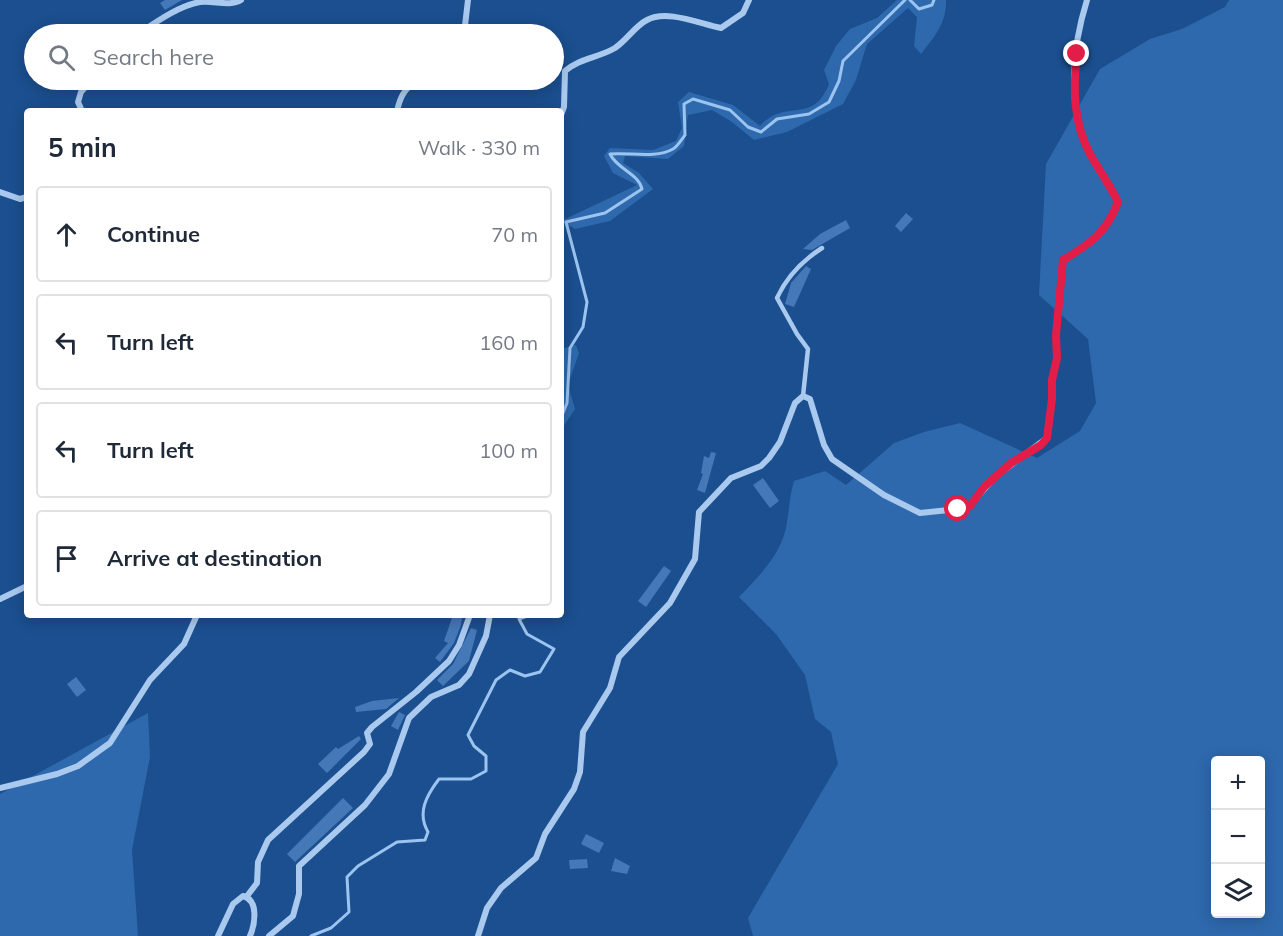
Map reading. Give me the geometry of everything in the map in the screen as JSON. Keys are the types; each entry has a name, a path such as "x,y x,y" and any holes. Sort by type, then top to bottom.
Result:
{"street":[{"path":"155,24 185,7 201,2 236,4 241,0"},
{"path":"465,24 468,0"},
{"path":"564,108 565,71 577,61 616,47 646,20 656,16 681,18 720,28 743,13 749,0"},
{"path":"478,936 487,908 493,898 536,858 545,834 574,789 580,772 579,747 583,732 610,688 619,657 670,603 695,559 699,512 731,478 761,466 769,458 780,441 795,403 803,396 810,399 824,445 832,459 884,495 920,513 970,506 984,487 1011,463 1041,445 1047,438 1052,380 1057,358 1056,335 1063,260 1098,237 1110,222 1118,202 1088,151 1077,119 1074,97 1075,69 1079,33 1087,0"},
{"path":"81,108 78,102 83,90"},
{"path":"398,108 405,90"},
{"path":"0,192 20,199 24,198"},
{"path":"0,599 24,587"},
{"path":"0,788 57,774 78,766 110,744 145,687 184,644 196,618"},
{"path":"218,936 235,900 247,896 257,883 258,862 268,840 364,752 370,744 367,733 372,727 416,692 448,661 459,645 467,618"},
{"path":"269,936 293,915 298,894 299,866 364,805 389,774 409,718 431,697 459,685 469,674 486,636 489,618"},
{"path":"247,896 255,916 250,936"}],"lane":[{"path":"803,396 808,349 783,313 777,298 784,283 796,268 822,248"}],"shaded area":[{"path":"897,0 946,0 942,23 921,54 914,46 917,17 908,8 867,44 856,80 843,104 787,132 754,140 732,122 712,110 688,115 684,146 668,159 625,156 623,163 639,173 653,189 610,221 575,229 564,223 564,220 637,185 613,173 604,156 610,148 653,150 676,141 682,128 678,102 689,92 733,105 760,126 780,113 807,108 822,97 829,84 824,70 836,46 850,29 877,18"},
{"path":"1229,0 1283,0 1283,936 753,936 748,918 838,764 831,732 815,719 805,675 776,634 739,597 769,563 781,544 794,481 825,471 846,485 894,443 924,432 960,423 1037,458 1080,431 1096,403 1088,339 1039,295 1046,164 1100,69 1150,39 1182,29 1225,7"},
{"path":"576,345 579,353 568,385 575,409 564,426 564,348"},
{"path":"148,713 150,757 132,850 138,936 0,936 0,794"}],"building":[{"path":"165,0 182,0 165,10 160,3"},
{"path":"906,213 913,219 901,232 895,226"},
{"path":"846,220 850,228 812,250 803,249 820,234"},
{"path":"806,266 811,269 794,307 785,304 791,283"},
{"path":"711,452 716,453 705,493 697,490 703,474 701,473 704,456 709,458"},
{"path":"763,478 779,501 770,508 753,485"},
{"path":"664,566 671,571 646,607 638,601"},
{"path":"452,618 462,618 454,643 440,662 435,658 448,643 444,641"},
{"path":"471,628 477,630 469,661 443,686 437,680 453,664"},
{"path":"76,677 86,690 77,697 67,684"},
{"path":"399,698 386,709 356,712 355,707 372,701"},
{"path":"399,712 405,715 398,730 391,726"},
{"path":"359,736 361,739 327,773 318,764 336,747 338,749"},
{"path":"343,798 353,808 295,862 287,854"},
{"path":"586,834 604,843 599,853 581,844"},
{"path":"615,858 630,866 627,874 611,871"},
{"path":"587,859 588,868 570,869 569,860"}],"waterway":[{"path":"564,410 567,403 570,348 583,327 587,302 566,222 605,213 642,189 637,179 618,164 610,154 658,154 675,148 685,135 684,104 693,99 730,110 748,127 761,132 777,119 809,114 829,102 839,81 843,61 905,0"},
{"path":"910,0 919,9 932,5 934,0"},
{"path":"311,936 331,928 349,912 347,877 358,866 397,842 425,840 428,832 423,818 424,805 439,779 471,779 486,771 486,756 474,746 468,735 496,680 510,670 525,676 540,672 554,649 527,634 519,619 522,618"}],"route":[{"path":"958,509 970,506 984,487 996,476 1029,450 1041,445 1047,438 1051,415 1052,380 1057,358 1056,335 1063,260 1098,237 1110,222 1118,202 1088,151 1077,119 1074,97 1077,54"}]}
